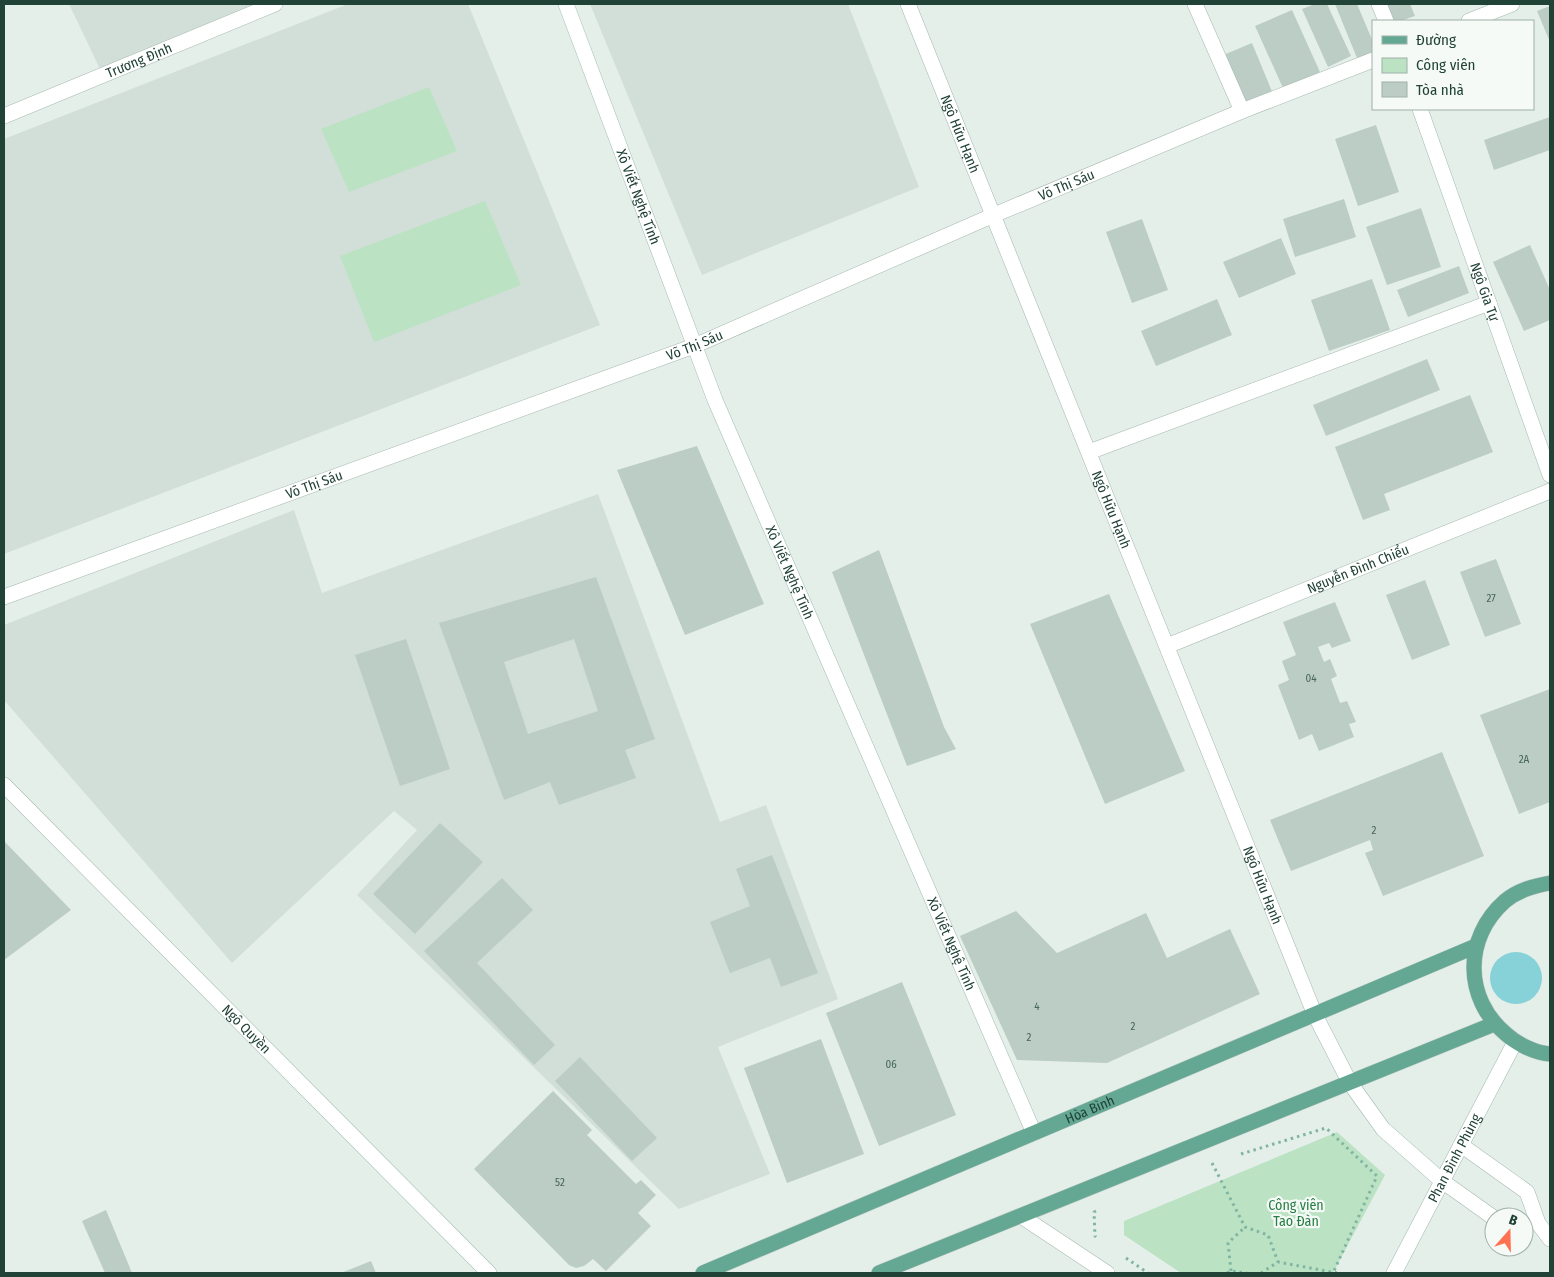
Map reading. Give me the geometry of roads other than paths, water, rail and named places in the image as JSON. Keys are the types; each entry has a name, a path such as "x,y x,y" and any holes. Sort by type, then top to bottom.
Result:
{"main road":[{"path":"1550,883 1530,887 1506,901 1487,922 1476,946 1474,974 1480,1001 1494,1024 1515,1042 1543,1054 1550,1054"},
{"name":"Hòa Bình","path":"703,1273 1476,946"},
{"path":"879,1273 1494,1024"}],"street":[{"name":"Trương Định","path":"4,116 275,4"},
{"name":"Xô Viết Nghệ Tĩnh","path":"566,4 715,400 1034,1133"},
{"name":"Ngô Hữu Hạnh","path":"908,4 1315,1015 1350,1083 1383,1129 1442,1181"},
{"path":"1195,4 1242,111"},
{"path":"1379,4 1386,20"},
{"path":"1472,20 1512,4"},
{"name":"Võ Thị Sáu","path":"4,597 694,346 1242,111 1372,60"},
{"name":"Ngô Gia Tự","path":"1420,110 1550,476"},
{"path":"1088,452 1489,303"},
{"name":"Nguyễn Đình Chiểu","path":"1167,646 1550,491"},
{"name":"Ngô Quyền","path":"4,785 489,1273"},
{"name":"Phan Đình Phùng","path":"1394,1273 1515,1042"},
{"path":"1461,1145 1527,1192 1529,1207"},
{"path":"1442,1181 1484,1211"},
{"path":"1021,1216 1107,1273"},
{"path":"1534,1226 1550,1239"}],"water":[{"path":"1511,952 1521,952 1530,956 1538,964 1542,978 1538,992 1530,1000 1521,1004 1511,1004 1502,1000 1494,992 1490,983 1490,973 1494,964 1502,956"}],"park label":[{"name":"Công viên Tao Đàn","path":"1296,1214"}]}
